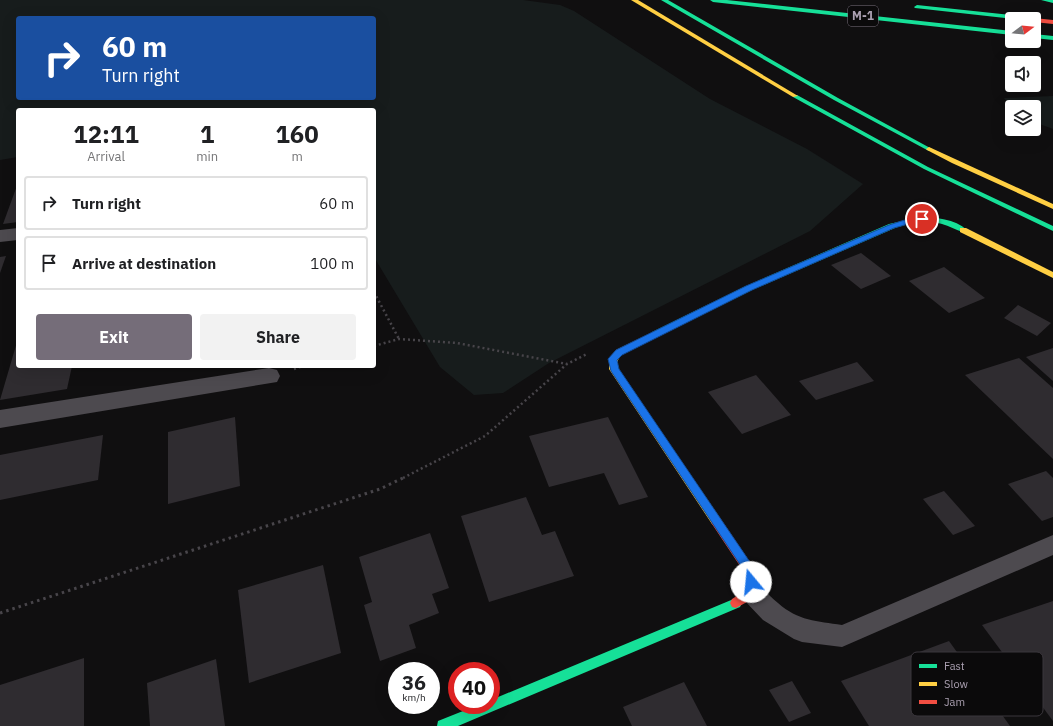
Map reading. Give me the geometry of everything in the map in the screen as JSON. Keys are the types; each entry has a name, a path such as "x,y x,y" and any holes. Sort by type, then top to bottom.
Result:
{"main road":[{"path":"634,0 812,106 926,168 1053,229"},
{"path":"664,0 836,99 954,162 1053,207"},
{"name":"М-1","path":"713,0 1005,32"},
{"path":"1044,0 1053,1"},
{"path":"911,6 1005,16"},
{"path":"1041,21 1053,22"},
{"path":"1041,37 1053,38"},
{"path":"443,726 737,603 752,593 750,571 614,369 613,359 619,352 749,288 892,226 914,219 930,219 952,224 1053,275"}],"street":[{"path":"0,236 16,234"},
{"path":"0,419 269,376"}],"lane":[{"path":"752,593 771,612 802,631 842,636 1053,545"}],"path":[{"path":"376,296 399,339"},
{"path":"376,345 399,339 457,343 567,364"},
{"path":"0,613 380,489 485,436 567,364 588,354"}],"shaded area":[{"path":"0,0 523,0 560,5 574,11 710,99 807,149 863,184 810,231 549,363 503,393 474,395 440,367 376,260 376,108 16,108 16,157 0,160"},
{"path":"1053,96 1053,129 1041,125 1041,100 1005,100 1004,98"}],"building":[{"path":"16,188 16,222 3,224"},
{"path":"861,253 891,276 861,289 831,265"},
{"path":"6,256 0,273 0,257"},
{"path":"944,267 985,298 949,313 909,281"},
{"path":"1018,305 1051,323 1037,336 1004,318"},
{"path":"16,345 16,368 72,368 67,389 0,400"},
{"path":"1053,348 1053,381 1026,357"},
{"path":"1019,358 1053,388 1053,459 965,375"},
{"path":"857,362 874,381 816,400 799,381"},
{"path":"756,375 791,415 742,434 708,392"},
{"path":"235,417 240,486 168,504 168,432"},
{"path":"608,417 648,497 619,505 604,473 549,487 529,436"},
{"path":"103,435 98,480 0,500 0,455"},
{"path":"1046,471 1053,478 1053,517 1042,521 1008,484"},
{"path":"944,491 975,526 953,535 923,499"},
{"path":"526,497 542,535 555,531 574,576 489,602 461,516"},
{"path":"430,533 449,588 432,594 439,613 409,625 416,648 380,661 364,605 372,602 359,557"},
{"path":"323,565 341,653 249,683 238,590"},
{"path":"1053,601 1053,721 1043,707 1043,652 1002,652 982,625"},
{"path":"949,641 957,652 919,652"},
{"path":"911,655 911,716 1003,716 1010,726 869,726 841,681"},
{"path":"84,658 84,726 0,726 0,685"},
{"path":"216,659 225,726 150,726 147,683"},
{"path":"792,681 811,713 789,722 769,690"},
{"path":"684,682 707,726 632,726 623,707"}],"traffic: fast":[{"path":"664,0 836,99 929,149"},
{"path":"713,0 1005,32"},
{"path":"1044,0 1053,1"},
{"path":"917,7 1005,16"},
{"path":"1041,37 1053,38"},
{"path":"795,96 926,168 1053,229"},
{"path":"655,334 749,288 892,226 911,221 928,219 944,222 963,230"},
{"path":"443,726 736,603"}],"traffic: slow":[{"path":"634,0 795,96"},
{"path":"929,149 1053,207"},
{"path":"963,230 1053,275"},
{"path":"655,334 619,352 613,359 614,369 716,521"}],"traffic: jam":[{"path":"1041,21 1053,22"},
{"path":"716,521 750,571 752,593 736,603"}],"route":[{"path":"751,582 750,571 614,369 613,359 619,352 749,288 892,226 914,219 922,219"}]}
